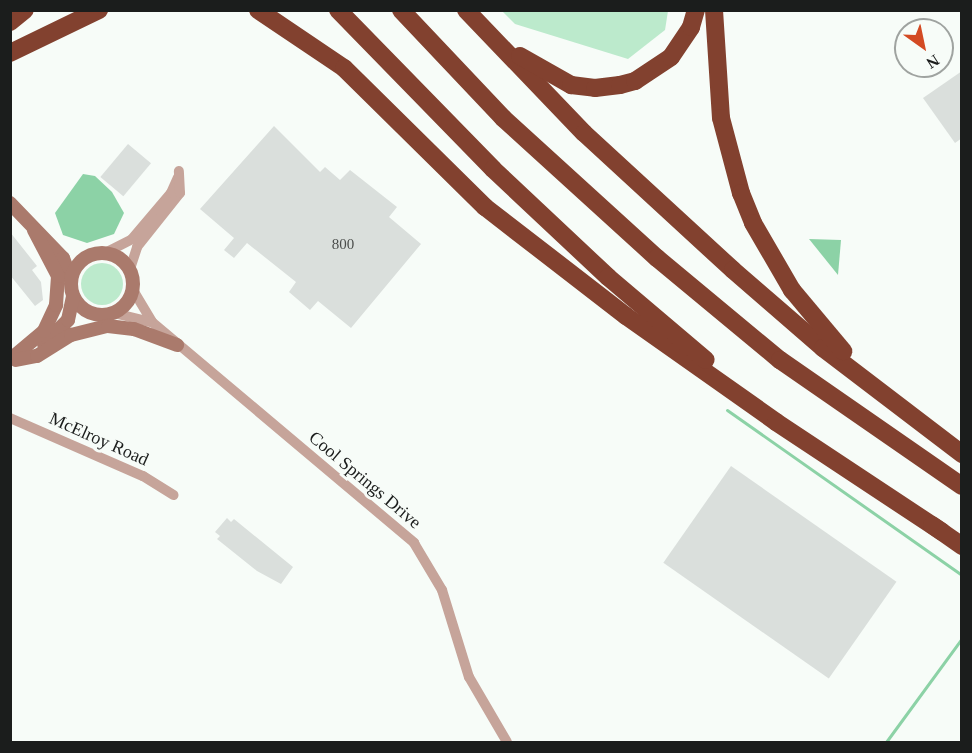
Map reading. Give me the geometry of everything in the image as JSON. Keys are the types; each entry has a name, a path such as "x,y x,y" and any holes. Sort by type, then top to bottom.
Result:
{"highway":[{"path":"10,22 25,10"},
{"path":"10,53 99,10"},
{"path":"258,10 344,68 485,207 617,309 776,422 942,532"},
{"path":"338,10 441,118 608,277 720,372 962,546"},
{"path":"401,10 503,118 657,258 780,360 962,486"},
{"path":"468,10 539,70 571,85 595,88 635,81 671,57 691,27 696,10"},
{"path":"468,10 584,133 733,270 823,348 962,454"},
{"path":"714,10 721,118 731,164 753,223 811,316 835,343 920,421"}],"street":[{"path":"12,360 35,353 93,314 114,313 126,304 133,290 130,269 137,247 180,193 179,171 171,193 132,239 105,253 86,257 74,269 71,280"},
{"path":"10,203 63,258 71,280 73,297 68,320 58,331 12,360"},
{"path":"34,230 86,257"},
{"path":"12,360 44,331 56,305 57,276 34,230"},
{"path":"105,253 119,258 130,269"},
{"name":"Cool Springs Drive","path":"133,290 152,322 177,345 414,543 442,590 469,677 507,742"},
{"path":"73,297 93,314"},
{"name":"Cool Springs Drive","path":"114,313 152,322"},
{"path":"12,360 37,356 71,334 108,326 134,329 177,345"},
{"name":"McElroy Road","path":"10,418 143,476 173,495"}],"shaded area":[{"path":"502,11 668,11 665,30 628,59 515,24"},
{"path":"83,174 95,176 112,192 124,213 114,234 87,243 63,235 55,213"},
{"path":"809,239 841,240 838,275"},
{"path":"102,263 110,264 117,269 122,276 122,292 117,299 110,304 102,305 94,304 87,299 82,292 81,284 82,276 87,269 94,264"}],"building":[{"path":"962,71 962,138 955,143 923,98"},
{"path":"274,126 320,172 325,167 340,180 350,170 397,207 389,217 421,244 351,328 318,301 310,310 289,292 296,282 247,243 234,258 224,250 234,238 200,209"},
{"path":"128,144 151,163 123,196 100,177"},
{"path":"10,232 37,266 32,270 41,282 43,300 35,306 10,275"},
{"path":"731,466 896,582 829,679 663,563"},
{"path":"227,518 231,522 234,519 293,567 281,584 257,571 217,539 220,536 215,532"}],"waterway":[{"path":"727,410 962,575"},
{"path":"886,742 962,638"}]}
